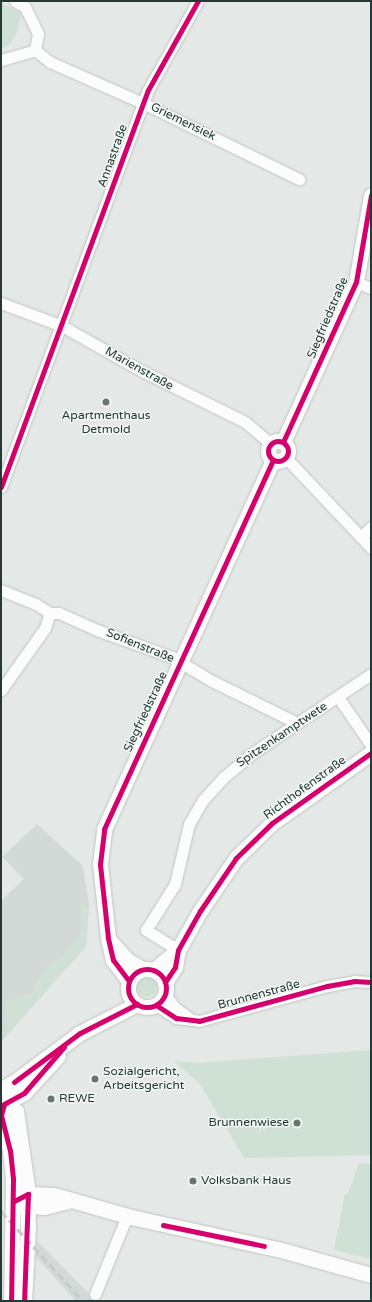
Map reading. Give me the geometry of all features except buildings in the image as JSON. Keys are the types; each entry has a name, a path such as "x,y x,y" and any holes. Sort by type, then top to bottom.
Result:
{"street":[{"path":"1,60 35,50 38,34 25,7 15,1"},
{"name":"Annastraße","path":"1,487 62,326 148,90 198,1"},
{"name":"Griemensiek","path":"35,50 50,62 144,103 299,179"},
{"name":"Siegfriedstraße","path":"277,443 356,282 371,194"},
{"path":"356,282 371,288"},
{"name":"Marienstraße","path":"1,303 62,326 142,372 245,422 277,443"},
{"path":"277,443 288,449 280,459 371,548"},
{"name":"Siegfriedstraße","path":"137,1004 113,960 108,938 100,864 103,833 180,664 280,459"},
{"path":"361,537 371,527"},
{"name":"Sofienstraße","path":"1,590 36,604 50,613 59,613 97,630 172,657 180,664 298,723"},
{"path":"1,690 45,628 50,613"},
{"name":"Spitzenkamptwete","path":"178,950 146,930 175,884 186,836 195,812 213,787 238,764 371,674"},
{"name":"Spitzenkamptwete","path":"338,697 371,745"},
{"name":"Richthofenstraße","path":"162,994 175,966 178,950 224,872 272,823 371,753"},
{"path":"1,1089 14,1082 67,1042 101,1020 137,1004 146,1007 162,994 148,969 127,960 108,938"},
{"name":"Richthofenstraße","path":"128,986 148,969 178,950"},
{"name":"Brunnenstraße","path":"162,994 169,1015 191,1020 203,1020 340,983 371,982"},
{"path":"101,1020 128,986"},
{"path":"3,1101 24,1093 61,1053 67,1042"},
{"path":"3,1101 16,1111 28,1201 24,1301"},
{"path":"3,1101 2,1115 10,1150 14,1201 11,1301"},
{"path":"14,1201 28,1201 54,1195 68,1201 127,1216 285,1251 371,1275"},
{"path":"95,1294 127,1216"}],"shaded area":[{"path":"37,824 83,866 89,906 86,946 1,1042 1,901 24,879 2,857"},
{"path":"37,1241 96,1301 76,1301 36,1257"}],"green space":[{"path":"1,3 21,13 18,30 11,44 1,49"},
{"path":"80,903 88,907 85,946 8,1034 6,1001 31,994 48,964 59,960 81,933"},
{"path":"147,977 154,980 157,987 154,994 147,997 140,994 137,987 140,980"},
{"name":"Brunnenwiese","path":"371,1050 371,1155 244,1158 200,1084 174,1061 197,1063"},
{"path":"359,1163 371,1164 371,1259 334,1250 345,1194 348,1194"}],"railway":[{"path":"1,1211 83,1301"}],"cycle path":[{"path":"1,487 148,90 198,1"},
{"path":"283,442 356,282 371,195"},
{"path":"278,441 285,444 288,451 285,458 278,461 271,458 268,451 271,444 278,441"},
{"path":"129,981 113,960 108,938 100,864 104,829 273,460"},
{"path":"165,982 175,967 178,950 200,911 236,858 272,823 371,753"},
{"path":"143,969 151,969 161,974 165,981 166,988 165,995 161,1002 151,1007 143,1007 133,1002 131,999 128,992 128,984 133,974 136,972 143,969"},
{"path":"156,1005 176,1018 199,1021 327,986 354,981 371,982"},
{"path":"14,1082 80,1033 137,1004"},
{"path":"4,1104 24,1093 64,1047"},
{"path":"4,1104 1,1115 10,1150 13,1179 11,1301"},
{"path":"14,1201 28,1194 24,1301"},
{"path":"163,1225 264,1246"}],"place":[{"name":"Apartmenthaus Detmold","path":"106,402"},
{"name":"Sozialgericht, Arbeitsgericht","path":"95,1079"},
{"name":"REWE","path":"51,1099"},
{"name":"Brunnenwiese","path":"297,1123"},
{"name":"Volksbank Haus","path":"193,1181"}]}
